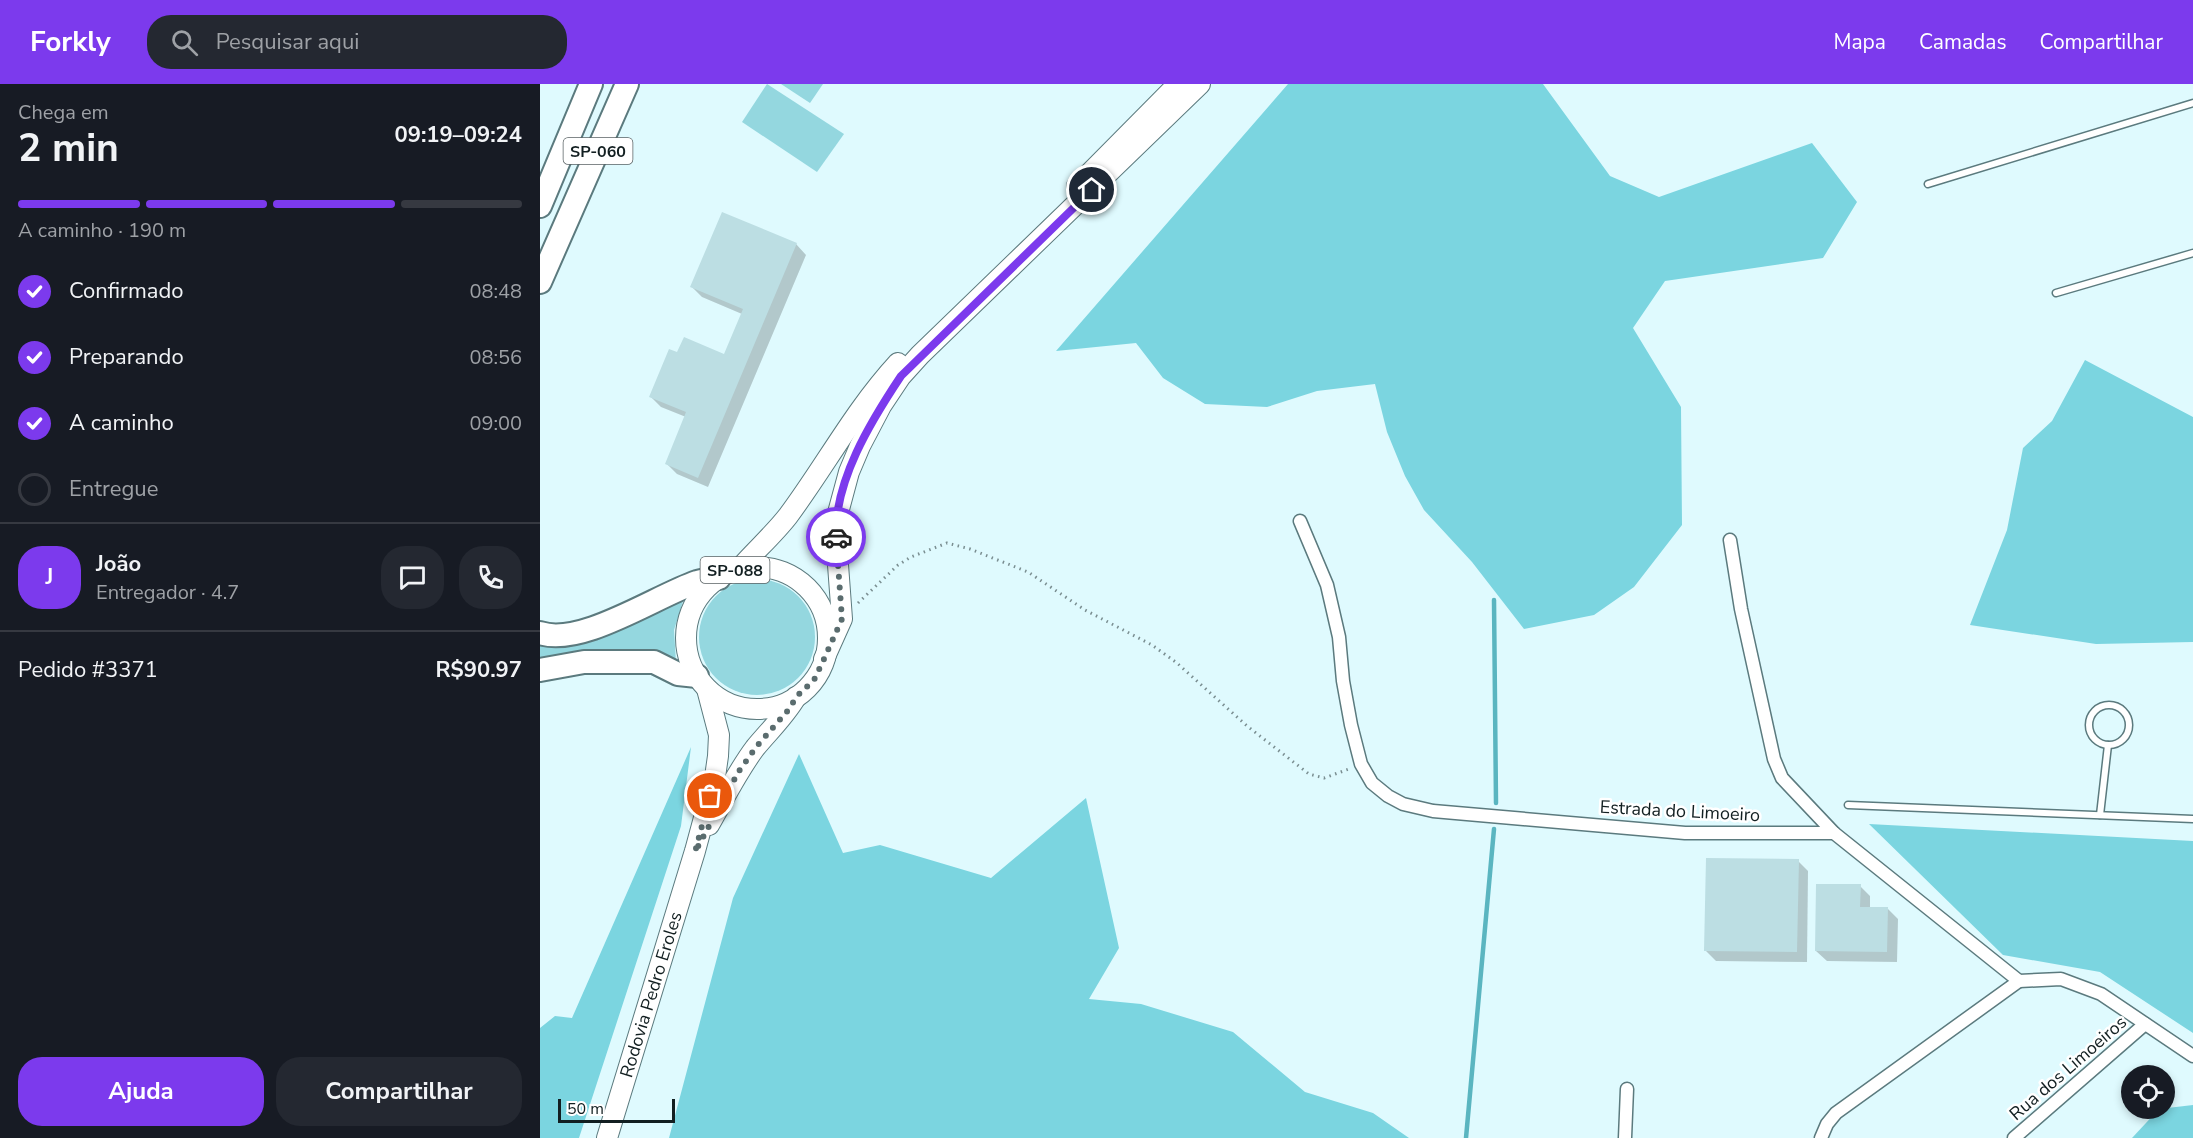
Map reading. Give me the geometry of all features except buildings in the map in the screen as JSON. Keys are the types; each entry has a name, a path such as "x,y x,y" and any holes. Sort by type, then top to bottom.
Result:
{"highway":[{"name":"SP-060","path":"540,207 591,84"},
{"name":"SP-060","path":"540,282 627,84"},
{"path":"540,633 572,634 595,627 698,582 720,578"},
{"path":"540,670 584,662 654,662 678,674 702,682"}],"main road":[{"name":"Rodovia Pedro Eroles","path":"607,1138 695,852 718,756 719,735 702,682 689,659 686,641 688,622 694,605 705,590 720,578 741,567 786,519 846,427 878,384 920,339 1178,84"},
{"name":"Rodovia Pedro Eroles","path":"695,852 739,771 790,708 796,697 814,680 842,619 835,524 860,446 881,406 901,376 1200,84"},
{"name":"Rodovia Pedro Eroles","path":"741,567 766,568 786,573 803,584 817,599 825,618 828,639 824,659"},
{"name":"Rodovia Pedro Eroles","path":"702,682 723,700 741,707 760,709 779,705 796,697"}],"street":[{"name":"Estrada do Limoeiro","path":"1300,521 1327,585 1339,637 1343,681 1351,725 1361,764 1372,783 1388,796 1402,804 1433,811 1685,833 1834,833"},
{"path":"1730,540 1741,609 1763,715 1774,759 1782,778 1834,833 2019,981"},
{"path":"1821,1138 1827,1124 1836,1113 2019,981 2061,978 2101,994 2193,1056"},
{"name":"Rua dos Limoeiros","path":"2014,1138 2145,1024"},
{"path":"1625,1138 1627,1089"}],"lane":[{"path":"1928,184 2193,102"},
{"path":"2056,293 2193,252"},
{"path":"2110,705 2126,714 2129,727 2123,739 2118,743 2108,745 2093,738 2088,725 2097,708 2110,705"},
{"path":"2100,815 2108,745"},
{"path":"1848,805 2193,819"}],"path":[{"path":"842,619 877,583 911,557 947,543 970,549 1028,572 1086,610 1152,645 1177,663 1255,732 1309,774 1324,778 1361,764"}],"shaded area":[{"path":"767,84 844,134 817,172 742,122"},
{"path":"781,84 823,84 810,103"},
{"path":"1288,84 1543,84 1610,176 1659,197 1812,143 1857,202 1823,258 1665,281 1633,328 1681,407 1682,525 1634,587 1594,615 1524,629 1472,562 1424,510 1405,476 1387,432 1375,384 1317,391 1267,407 1205,404 1163,378 1136,343 1056,351"},
{"path":"2085,360 2193,417 2193,642 2096,644 1970,625 2007,530 2023,448 2052,421"},
{"path":"757,579 779,584 798,596 810,615 815,637 810,659 798,678 779,690 757,695 735,690 716,678 704,659 699,637 704,615 716,596 735,584"},
{"path":"684,598 674,630 676,662 540,660 540,642"},
{"path":"691,747 681,826 579,1138 540,1138 540,1028 555,1016 572,1018"},
{"path":"799,754 843,853 880,845 991,878 1086,798 1119,948 1089,999 1141,1004 1233,1032 1305,1092 1373,1113 1409,1138 669,1138 733,898"},
{"path":"1869,824 2193,841 2193,1033 2100,972 2003,955"},
{"path":"2193,1105 2193,1138 2132,1138 2150,1119 2175,1119 2175,1107"}],"waterway":[{"path":"1494,600 1496,803"},
{"path":"1466,1138 1494,829"}],"way so far":[{"path":"710,796 695,852 739,771 790,708 796,697 814,680 842,619 836,537"}],"route":[{"path":"836,537 835,524 849,472 881,406 901,376 1092,190"}]}
